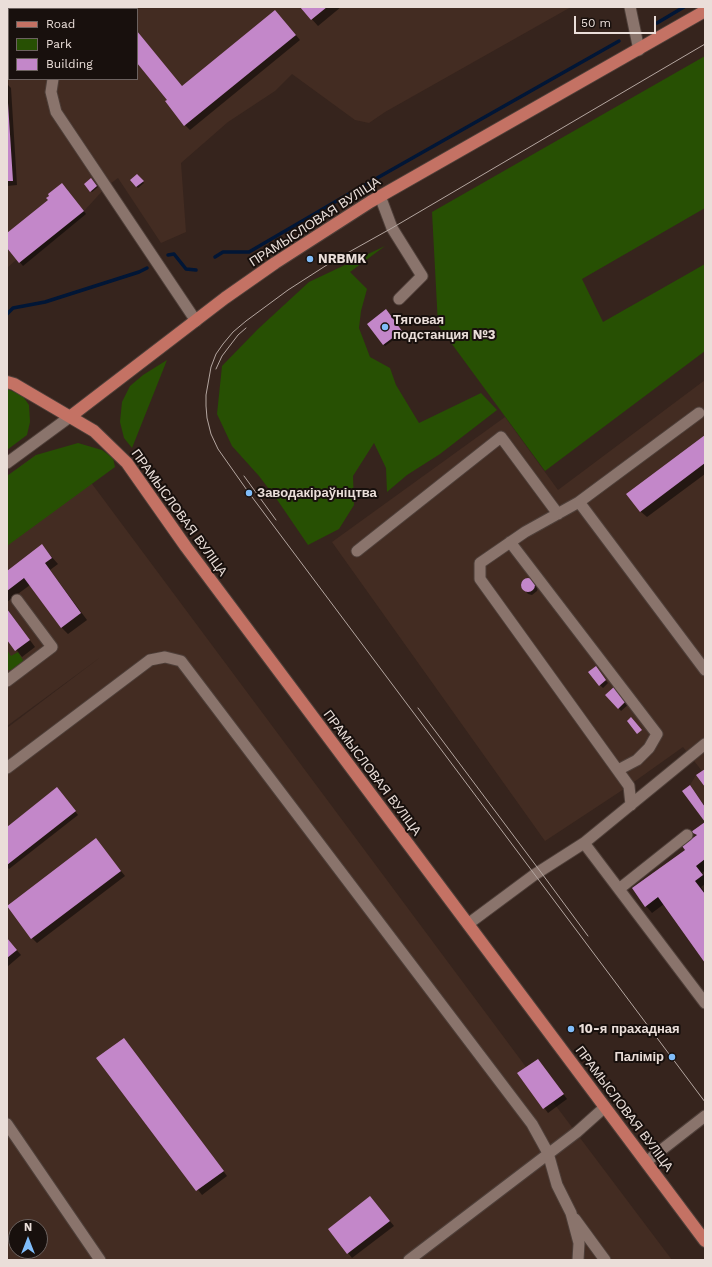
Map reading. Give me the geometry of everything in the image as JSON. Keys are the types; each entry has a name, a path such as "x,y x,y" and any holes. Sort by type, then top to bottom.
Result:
{"main road":[{"name":"ПРАМЫСЛОВАЯ ВУЛІЦА","path":"705,12 380,196 275,263 225,298 71,416 94,431 128,463 186,547 705,1241"},
{"path":"7,382 14,384 71,416"}],"street":[{"path":"630,7 638,50"},
{"path":"53,80 51,92 56,112 196,321"},
{"path":"380,196 392,228 422,276 399,299"},
{"path":"631,805 629,786 480,579 480,563 525,532 579,502 699,413"},
{"path":"7,463 71,416"},
{"path":"357,551 501,437 558,514"},
{"path":"579,502 705,670"},
{"path":"510,542 657,734 649,748 637,760 618,770"},
{"path":"7,681 52,647 17,600"},
{"path":"7,768 150,660 165,657 181,661 532,1124 548,1153 557,1184 571,1214 579,1243 578,1260"},
{"path":"468,924 534,875 584,843 705,744"},
{"path":"618,889 687,836"},
{"path":"584,843 705,1003"},
{"path":"409,1260 577,1132 605,1107"},
{"path":"646,1162 705,1116"},
{"path":"7,1124 100,1260"},
{"path":"571,1214 605,1260"}],"shaded area":[{"path":"7,7 571,7 385,112 369,123 355,120 292,74 275,91 228,122 181,163 186,232 161,243 118,178 106,187 84,211 19,263 16,260 7,268"},
{"path":"705,380 705,807 690,785 696,775 702,771 683,747 624,789 545,841 332,542 505,417 558,490"},
{"path":"69,453 526,1067 538,1059 564,1094 553,1102 672,1260 7,1260 7,728 102,656 7,726 7,476 36,455"}],"green space":[{"path":"705,56 705,208 582,279 603,322 705,264 705,351 545,471 438,325 432,212"},
{"path":"385,246 350,272 367,289 361,311 359,328 370,357 390,368 396,385 419,423 481,393 497,410 440,454 407,475 387,492 386,468 374,443 353,476 354,505 339,529 308,545 259,476 232,446 217,414 222,366 258,329 309,282"},
{"path":"167,360 132,448 124,438 120,422 122,402 130,386 143,375"},
{"path":"7,389 22,395 29,405 30,422 27,435 7,450"},
{"path":"78,443 102,450 113,458 115,467 7,546 7,476 36,455"},
{"path":"7,650 11,656 18,652 24,662 17,670 7,670"}],"building":[{"path":"300,7 327,7 311,20"},
{"path":"275,10 296,35 184,126 165,101 167,100 138,64 138,32 182,86"},
{"path":"8,103 13,181 7,181"},
{"path":"137,174 144,181 136,187 130,180"},
{"path":"91,178 97,186 90,192 84,184"},
{"path":"62,183 84,211 19,263 7,248 7,233 48,200 46,198 49,196 48,194"},
{"name":"Тяговая подстанция №3","path":"386,309 402,331 383,345 367,324"},
{"path":"705,435 705,463 640,512 626,494"},
{"path":"42,544 52,558 45,563 81,613 61,628 24,578 7,591 7,571"},
{"path":"525,578 531,578 535,582 535,588 531,592 525,592 521,588 521,582"},
{"path":"7,609 30,640 15,651 7,640"},
{"path":"596,666 606,680 599,686 588,672"},
{"path":"615,686 627,700 618,709 605,695"},
{"path":"631,717 642,730 637,734 627,721"},
{"path":"705,769 705,787 696,775"},
{"path":"690,785 705,807 705,822 682,791"},
{"path":"57,787 76,811 7,865 7,827"},
{"path":"705,822 705,859 696,866 703,875 695,881 705,894 705,963 658,897 645,907 632,888 685,850 682,846 697,835 691,832"},
{"path":"96,838 121,871 31,939 7,906"},
{"path":"7,938 17,950 7,958"},
{"path":"124,1038 224,1171 196,1191 96,1058"},
{"path":"538,1059 564,1094 543,1109 517,1073"},
{"path":"370,1196 390,1221 347,1254 328,1229"}],"waterway":[{"path":"657,23 684,7"},
{"path":"363,186 619,41"},
{"path":"215,257 223,252 249,252 352,192"},
{"path":"168,255 174,254 186,269 196,270"},
{"path":"7,314 13,308 45,302 139,272 147,268"}],"tram line":[{"path":"705,44 392,228 333,261 288,290 246,321 233,332 223,344 216,354 211,367 206,395 207,418 211,434 218,449 249,493 705,1102"},
{"path":"216,369 222,356 238,335 246,328"},
{"path":"244,476 276,520"},
{"path":"418,708 588,936"}],"place":[{"name":"NRBMK","path":"310,259"},
{"name":"Тяговая подстанция №3","path":"385,327"},
{"name":"Заводакіраўніцтва","path":"249,493"},
{"name":"10-я прахадная","path":"571,1029"},
{"name":"Палімір","path":"672,1057"}]}
